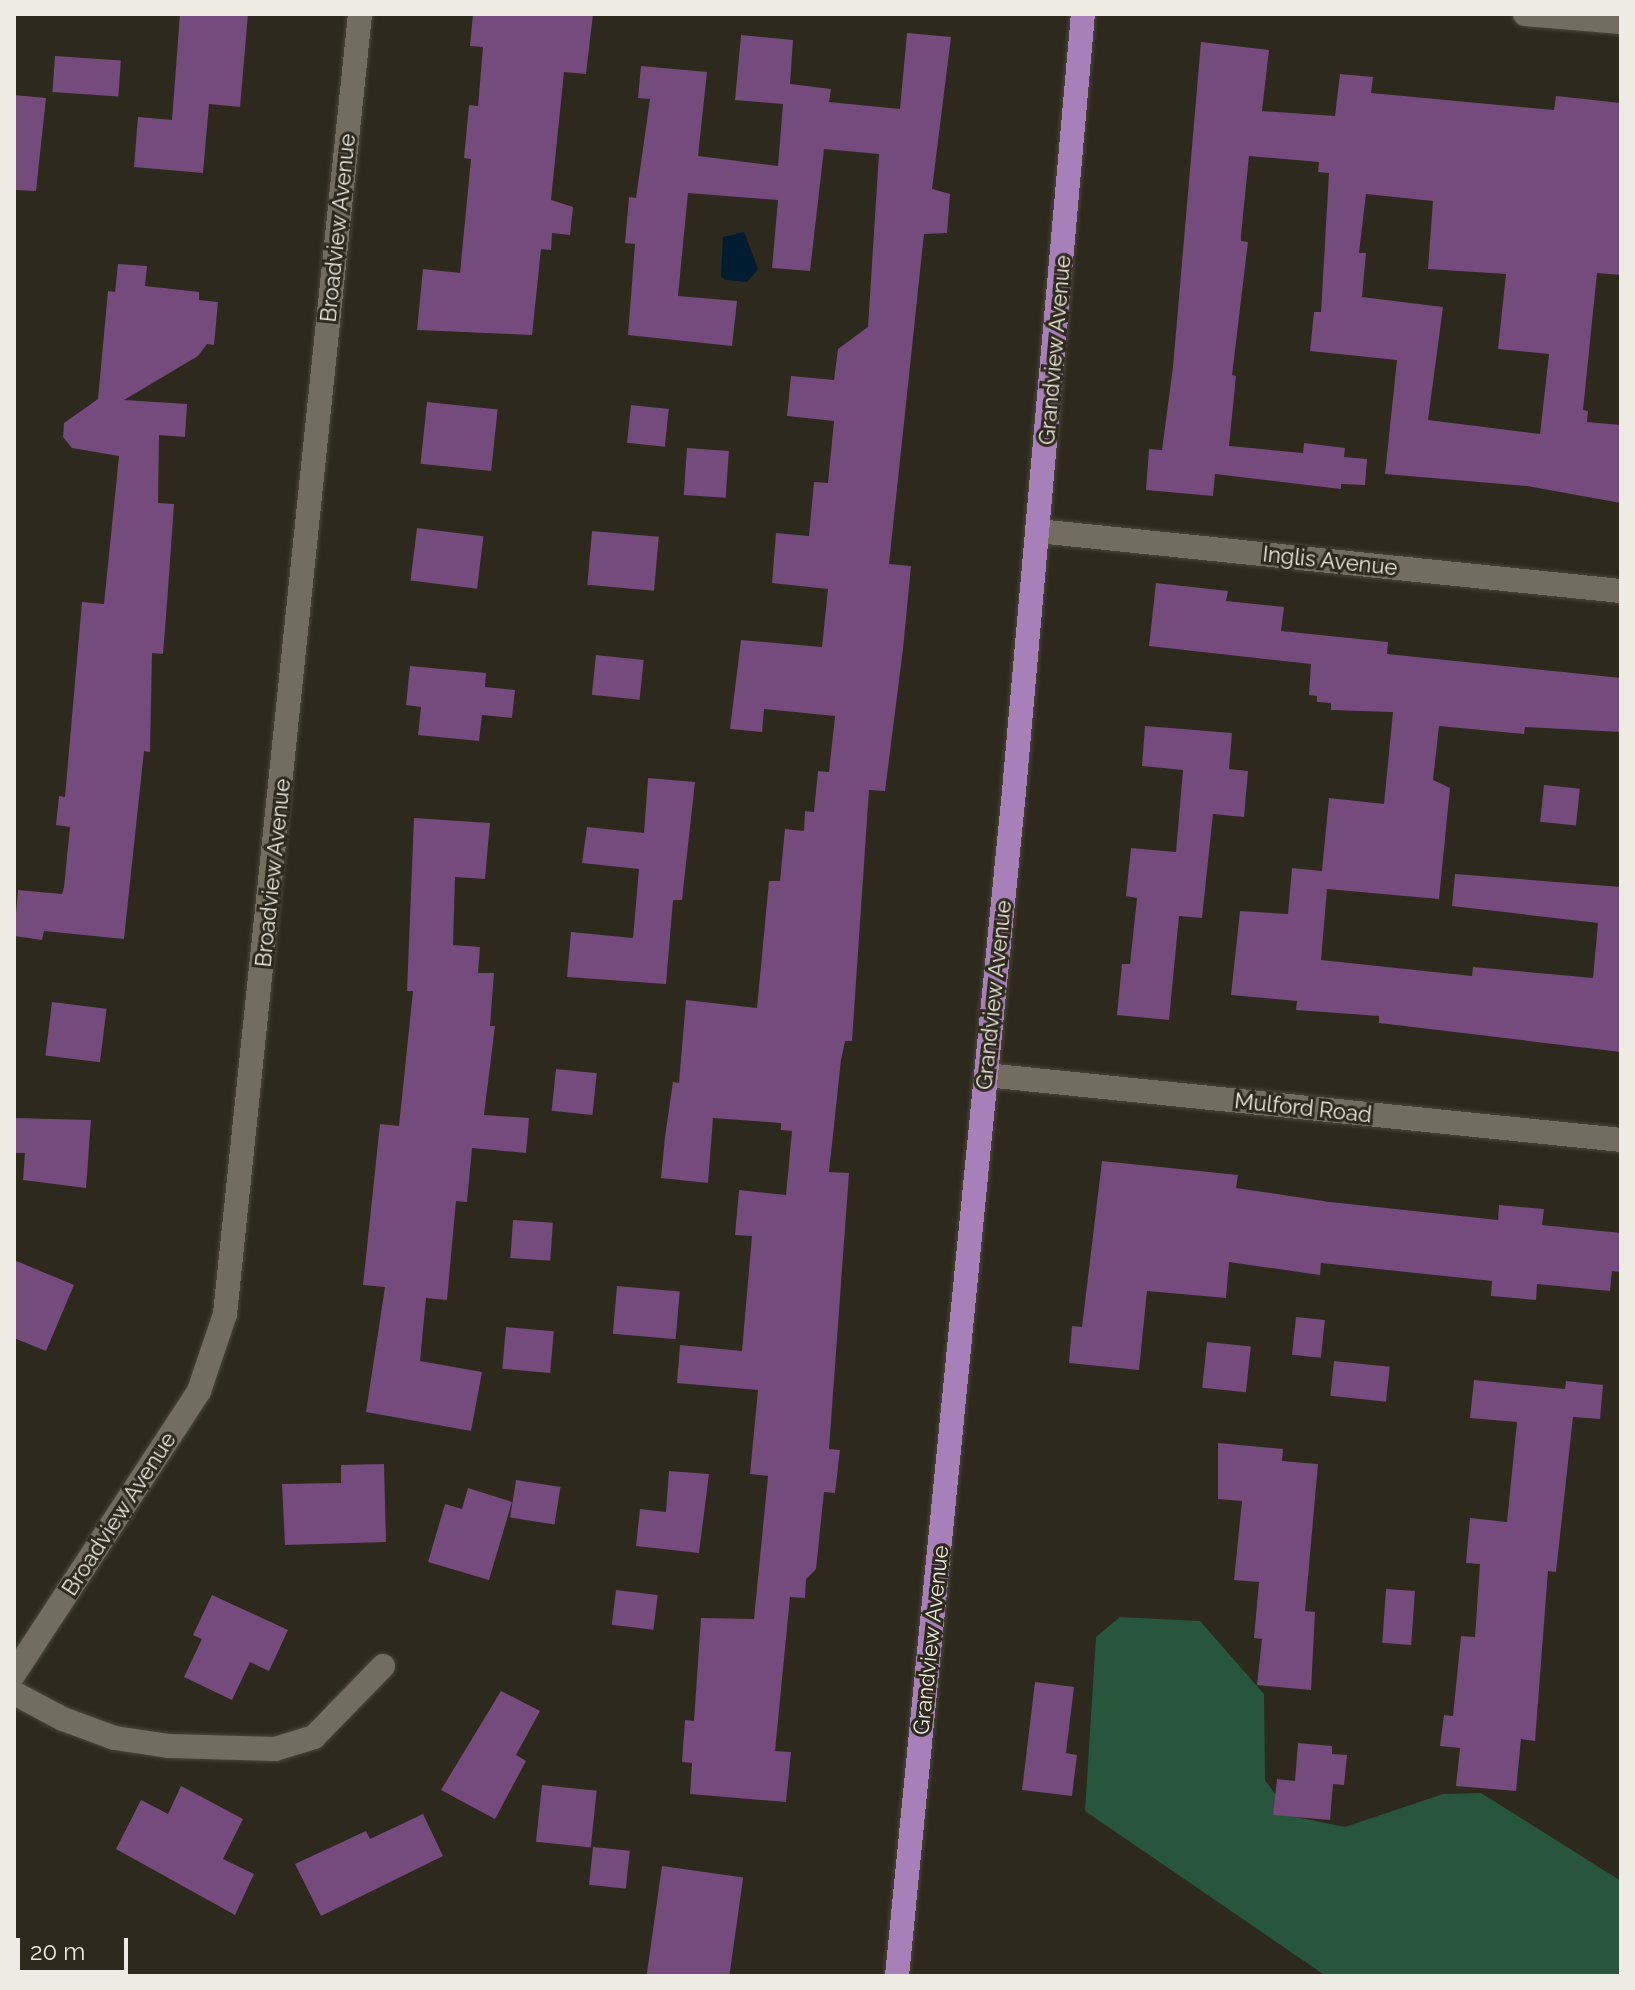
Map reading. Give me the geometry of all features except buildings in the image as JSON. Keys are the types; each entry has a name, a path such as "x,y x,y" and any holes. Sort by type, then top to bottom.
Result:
{"main road":[{"name":"Grandview Avenue","path":"897,1976 1038,531 1083,14"}],"street":[{"name":"Broadview Avenue","path":"14,1674 199,1391 225,1314 360,14"},
{"path":"1525,14 1621,22"},
{"name":"Inglis Avenue","path":"1038,531 1621,591"},
{"name":"Mulford Road","path":"986,1075 1621,1140"},
{"path":"14,1693 63,1719 115,1738 169,1746 275,1749 314,1737 383,1666"}],"green space":[{"path":"1120,1617 1200,1621 1264,1694 1265,1780 1291,1816 1345,1827 1443,1794 1481,1793 1621,1881 1621,1976 1326,1976 1085,1811 1096,1637"}],"water":[{"path":"744,232 758,269 747,282 726,280 721,277 723,237"}]}
